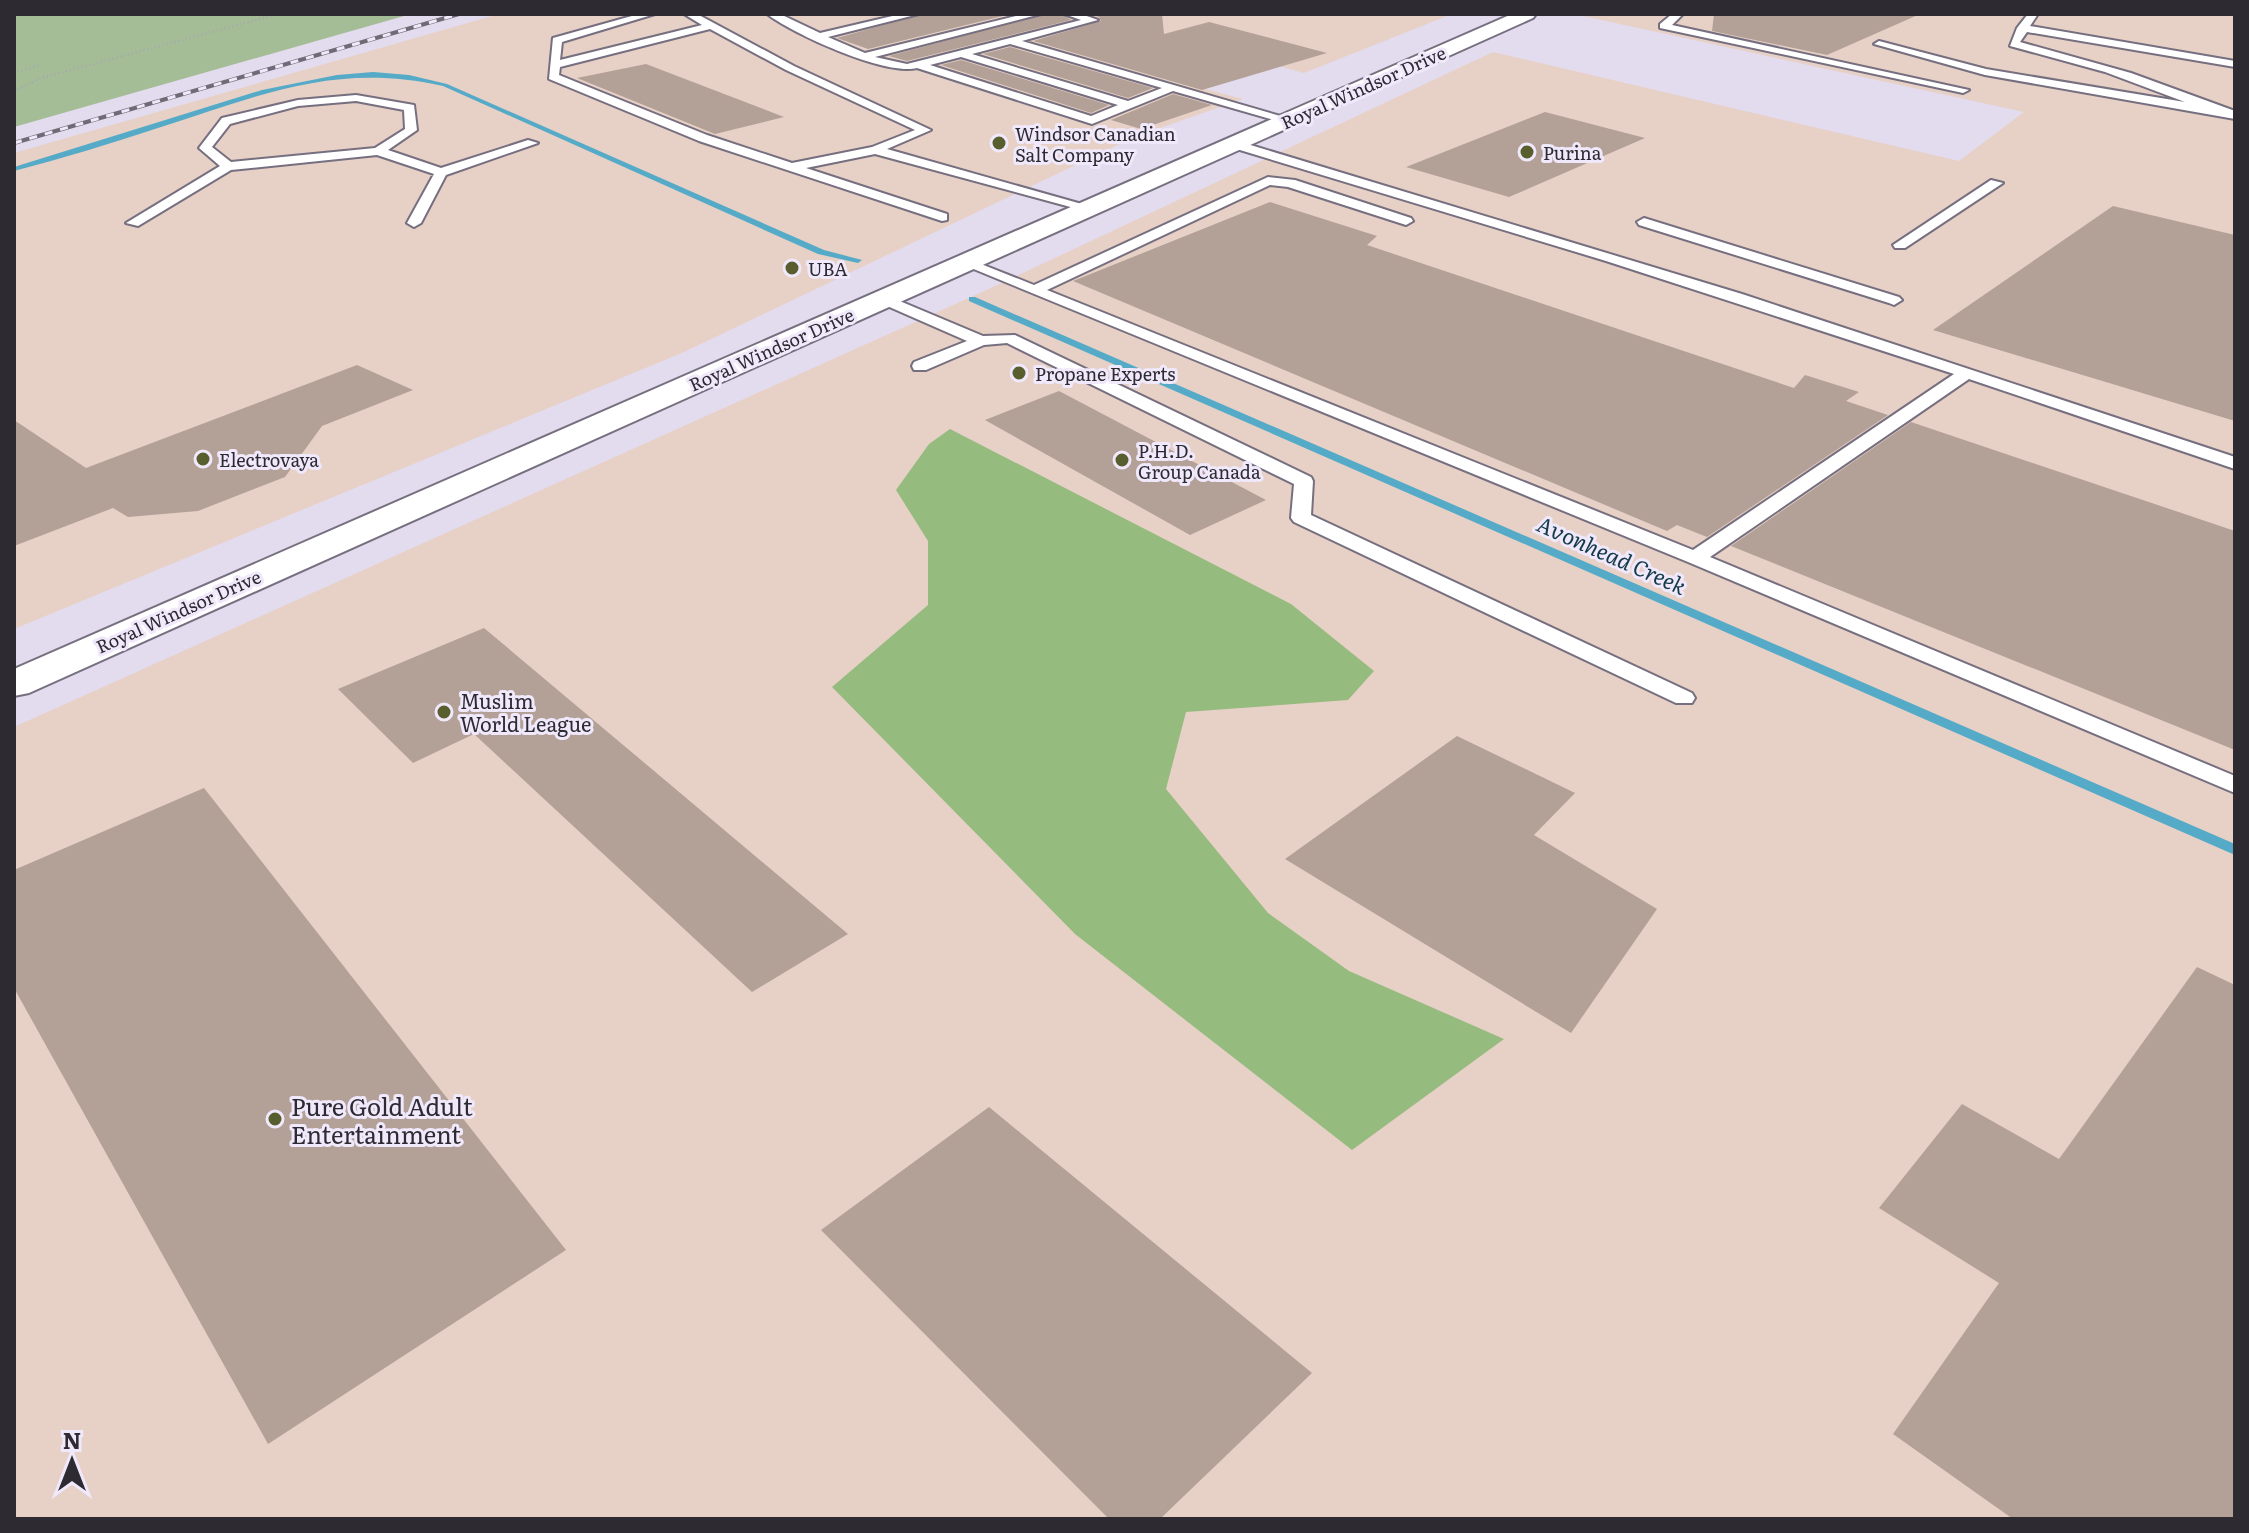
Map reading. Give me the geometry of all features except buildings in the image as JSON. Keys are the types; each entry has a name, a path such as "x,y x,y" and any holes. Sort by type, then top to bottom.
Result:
{"main road":[{"name":"Royal Windsor Drive","path":"14,684 1527,14"}],"lane":[{"path":"650,14 557,40 553,77 703,138 942,217"},
{"path":"689,14 790,68 925,130 875,150 790,168"},
{"path":"772,14 866,56 899,67 920,65 1093,20 1069,14"},
{"path":"821,36 914,14"},
{"path":"866,56 1036,14"},
{"path":"1678,14 1664,26 1963,90"},
{"path":"2033,14 2014,44 2086,62 2165,89 2211,110"},
{"path":"797,25 821,20"},
{"path":"554,65 712,26"},
{"path":"2022,28 2235,64"},
{"path":"1012,41 1288,120"},
{"path":"844,46 859,43"},
{"path":"1879,44 1985,72 2235,115"},
{"path":"963,54 1129,105"},
{"path":"920,65 1092,120 1173,87"},
{"path":"228,166 205,148 226,121 298,103 356,98 410,107 411,130 378,151"},
{"path":"133,223 228,166 378,151 441,172 532,143"},
{"path":"1234,144 1472,213 1968,372 2235,463"},
{"path":"875,150 1089,208"},
{"path":"414,223 441,172"},
{"path":"1035,290 1268,181 1290,183 1406,221"},
{"path":"1900,245 1996,183"},
{"path":"1644,222 1894,300"},
{"path":"966,263 1695,558 2235,785"},
{"path":"883,299 981,341"},
{"path":"920,366 981,341 1009,338 1304,481 1301,518 1684,698"},
{"path":"1695,558 1968,372"}],"path":[{"path":"15,90 41,78 278,14"},
{"path":"14,73 40,65"}],"shaded area":[{"path":"499,14 1452,14 1304,73 1275,65 1205,89 1243,99 1134,137 684,352 14,629 14,153"},
{"path":"1574,14 2235,14 2235,1519 14,1519 14,727 991,288 1493,52 1959,161 2024,112"}],"green space":[{"path":"14,14 411,14 14,127"},
{"path":"950,429 1291,604 1374,671 1348,700 1186,712 1166,789 1268,913 1349,971 1504,1039 1352,1150 1075,934 832,687 928,605 928,541 896,490 929,444"}],"waterway":[{"path":"14,169 301,82 373,74 409,77 445,85 821,252 858,260"},
{"name":"Avonhead Creek","path":"972,299 2235,850"}],"railway":[{"path":"14,143 459,14"}],"place":[{"name":"Windsor Canadian Salt Company","path":"999,143"},
{"name":"Purina","path":"1527,152"},
{"name":"UBA","path":"792,268"},
{"name":"Propane Experts","path":"1019,373"},
{"name":"Electrovaya","path":"203,459"},
{"name":"P.H.D. Group Canada","path":"1122,460"},
{"name":"Muslim World League","path":"444,712"},
{"name":"Pure Gold Adult Entertainment","path":"275,1119"}]}
